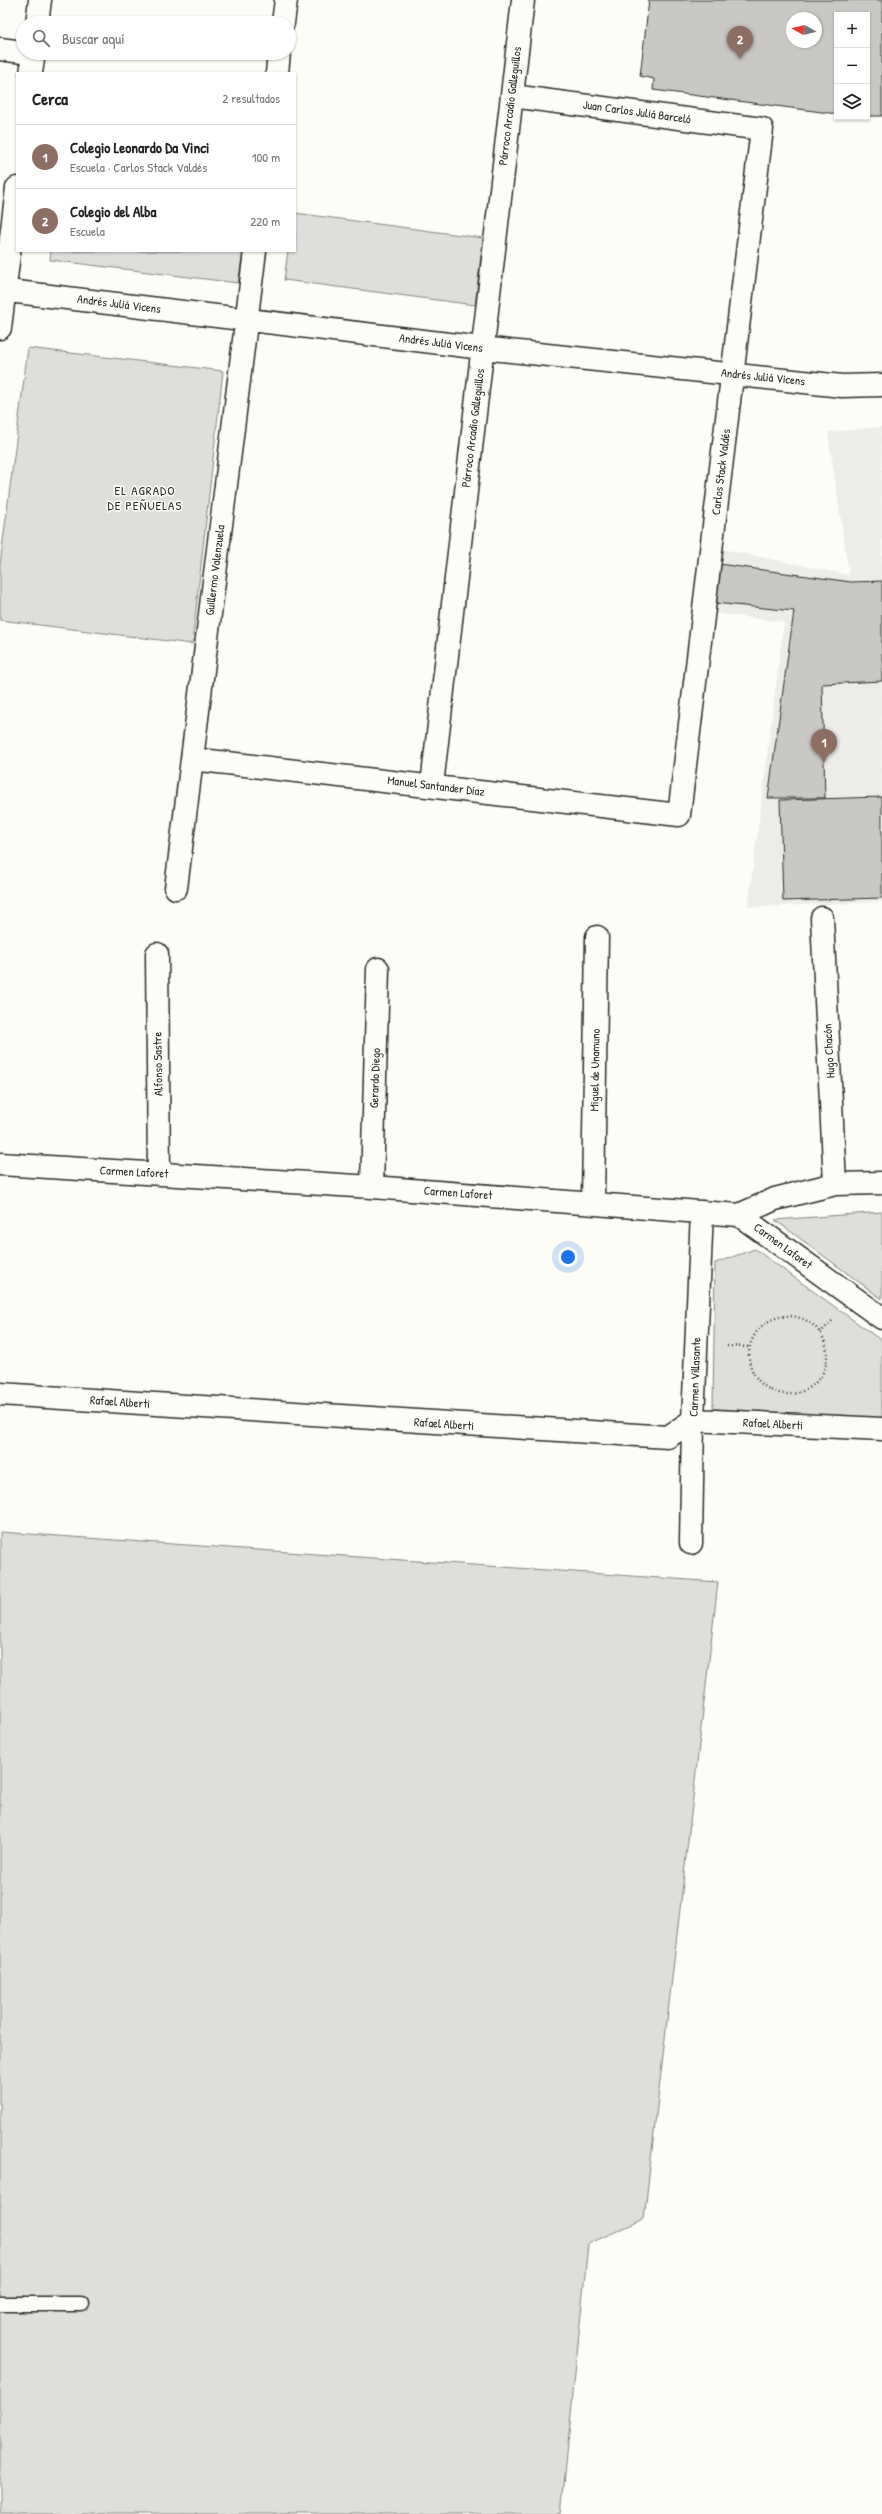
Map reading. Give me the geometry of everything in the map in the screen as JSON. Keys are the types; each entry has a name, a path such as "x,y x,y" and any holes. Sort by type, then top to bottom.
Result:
{"street":[{"path":"38,16 40,0"},
{"path":"284,16 286,0"},
{"name":"Párroco Arcadio Galleguillos","path":"432,785 523,0"},
{"path":"0,49 16,51"},
{"path":"31,72 32,60"},
{"path":"277,72 278,60"},
{"name":"Juan Carlos Juliá Barceló","path":"512,96 762,129"},
{"name":"Carlos Stack Valdés","path":"680,814 734,374 762,129"},
{"path":"0,328 2,290 16,195"},
{"name":"Guillermo Valenzuela","path":"176,888 255,252"},
{"name":"Andrés Juliá Vicens","path":"2,290 482,348 842,386 882,385"},
{"name":"Manuel Santander Díaz","path":"192,759 680,814"},
{"name":"Hugo Chacón","path":"822,918 835,1184"},
{"name":"Miguel de Unamuno","path":"593,1202 596,937"},
{"name":"Alfonso Sastre","path":"157,954 159,1173"},
{"name":"Gerardo Diego","path":"372,1187 378,969"},
{"name":"Carmen Laforet","path":"0,1164 593,1202 739,1215 882,1318"},
{"path":"739,1215 774,1199 835,1184 882,1182"},
{"name":"Carmen Villasante","path":"691,1543 693,1420 702,1212"},
{"name":"Rafael Alberti","path":"0,1394 668,1437 693,1420 882,1429"}],"lane":[{"path":"0,2304 82,2304"}],"path":[{"path":"781,1316 794,1316 806,1319 816,1327 823,1338 827,1350 826,1363 821,1375 813,1384 802,1391 789,1394 776,1392 765,1386 756,1377 749,1352 752,1340 759,1329 768,1320 781,1316"}],"shaded area":[{"path":"296,213 483,238 475,305 284,280 288,252 296,252"},
{"path":"51,252 243,252 238,283 50,260"},
{"path":"28,348 223,371 192,644 0,620 0,564"},
{"path":"882,427 882,902 748,907 784,622 711,613 717,548 849,575 828,432"},
{"path":"882,1212 882,1299 775,1220"},
{"path":"755,1249 882,1341 882,1420 713,1409 715,1263"},
{"path":"0,1532 718,1582 644,2219 588,2244 561,2514 0,2514"}],"building":[{"path":"649,0 882,0 882,116 870,116 870,12 834,12 834,114 653,90 654,79 640,76"},
{"path":"719,564 851,582 882,581 882,681 822,684 825,798 768,798 794,611 714,603"},
{"path":"882,797 882,898 783,901 780,800"}],"place":[{"name":"Colegio del Alba","path":"740,59"},
{"name":"Colegio Leonardo Da Vinci","path":"824,762"}],"district":[{"name":"EL AGRADO DE PEÑUELAS","path":"145,498"}]}
